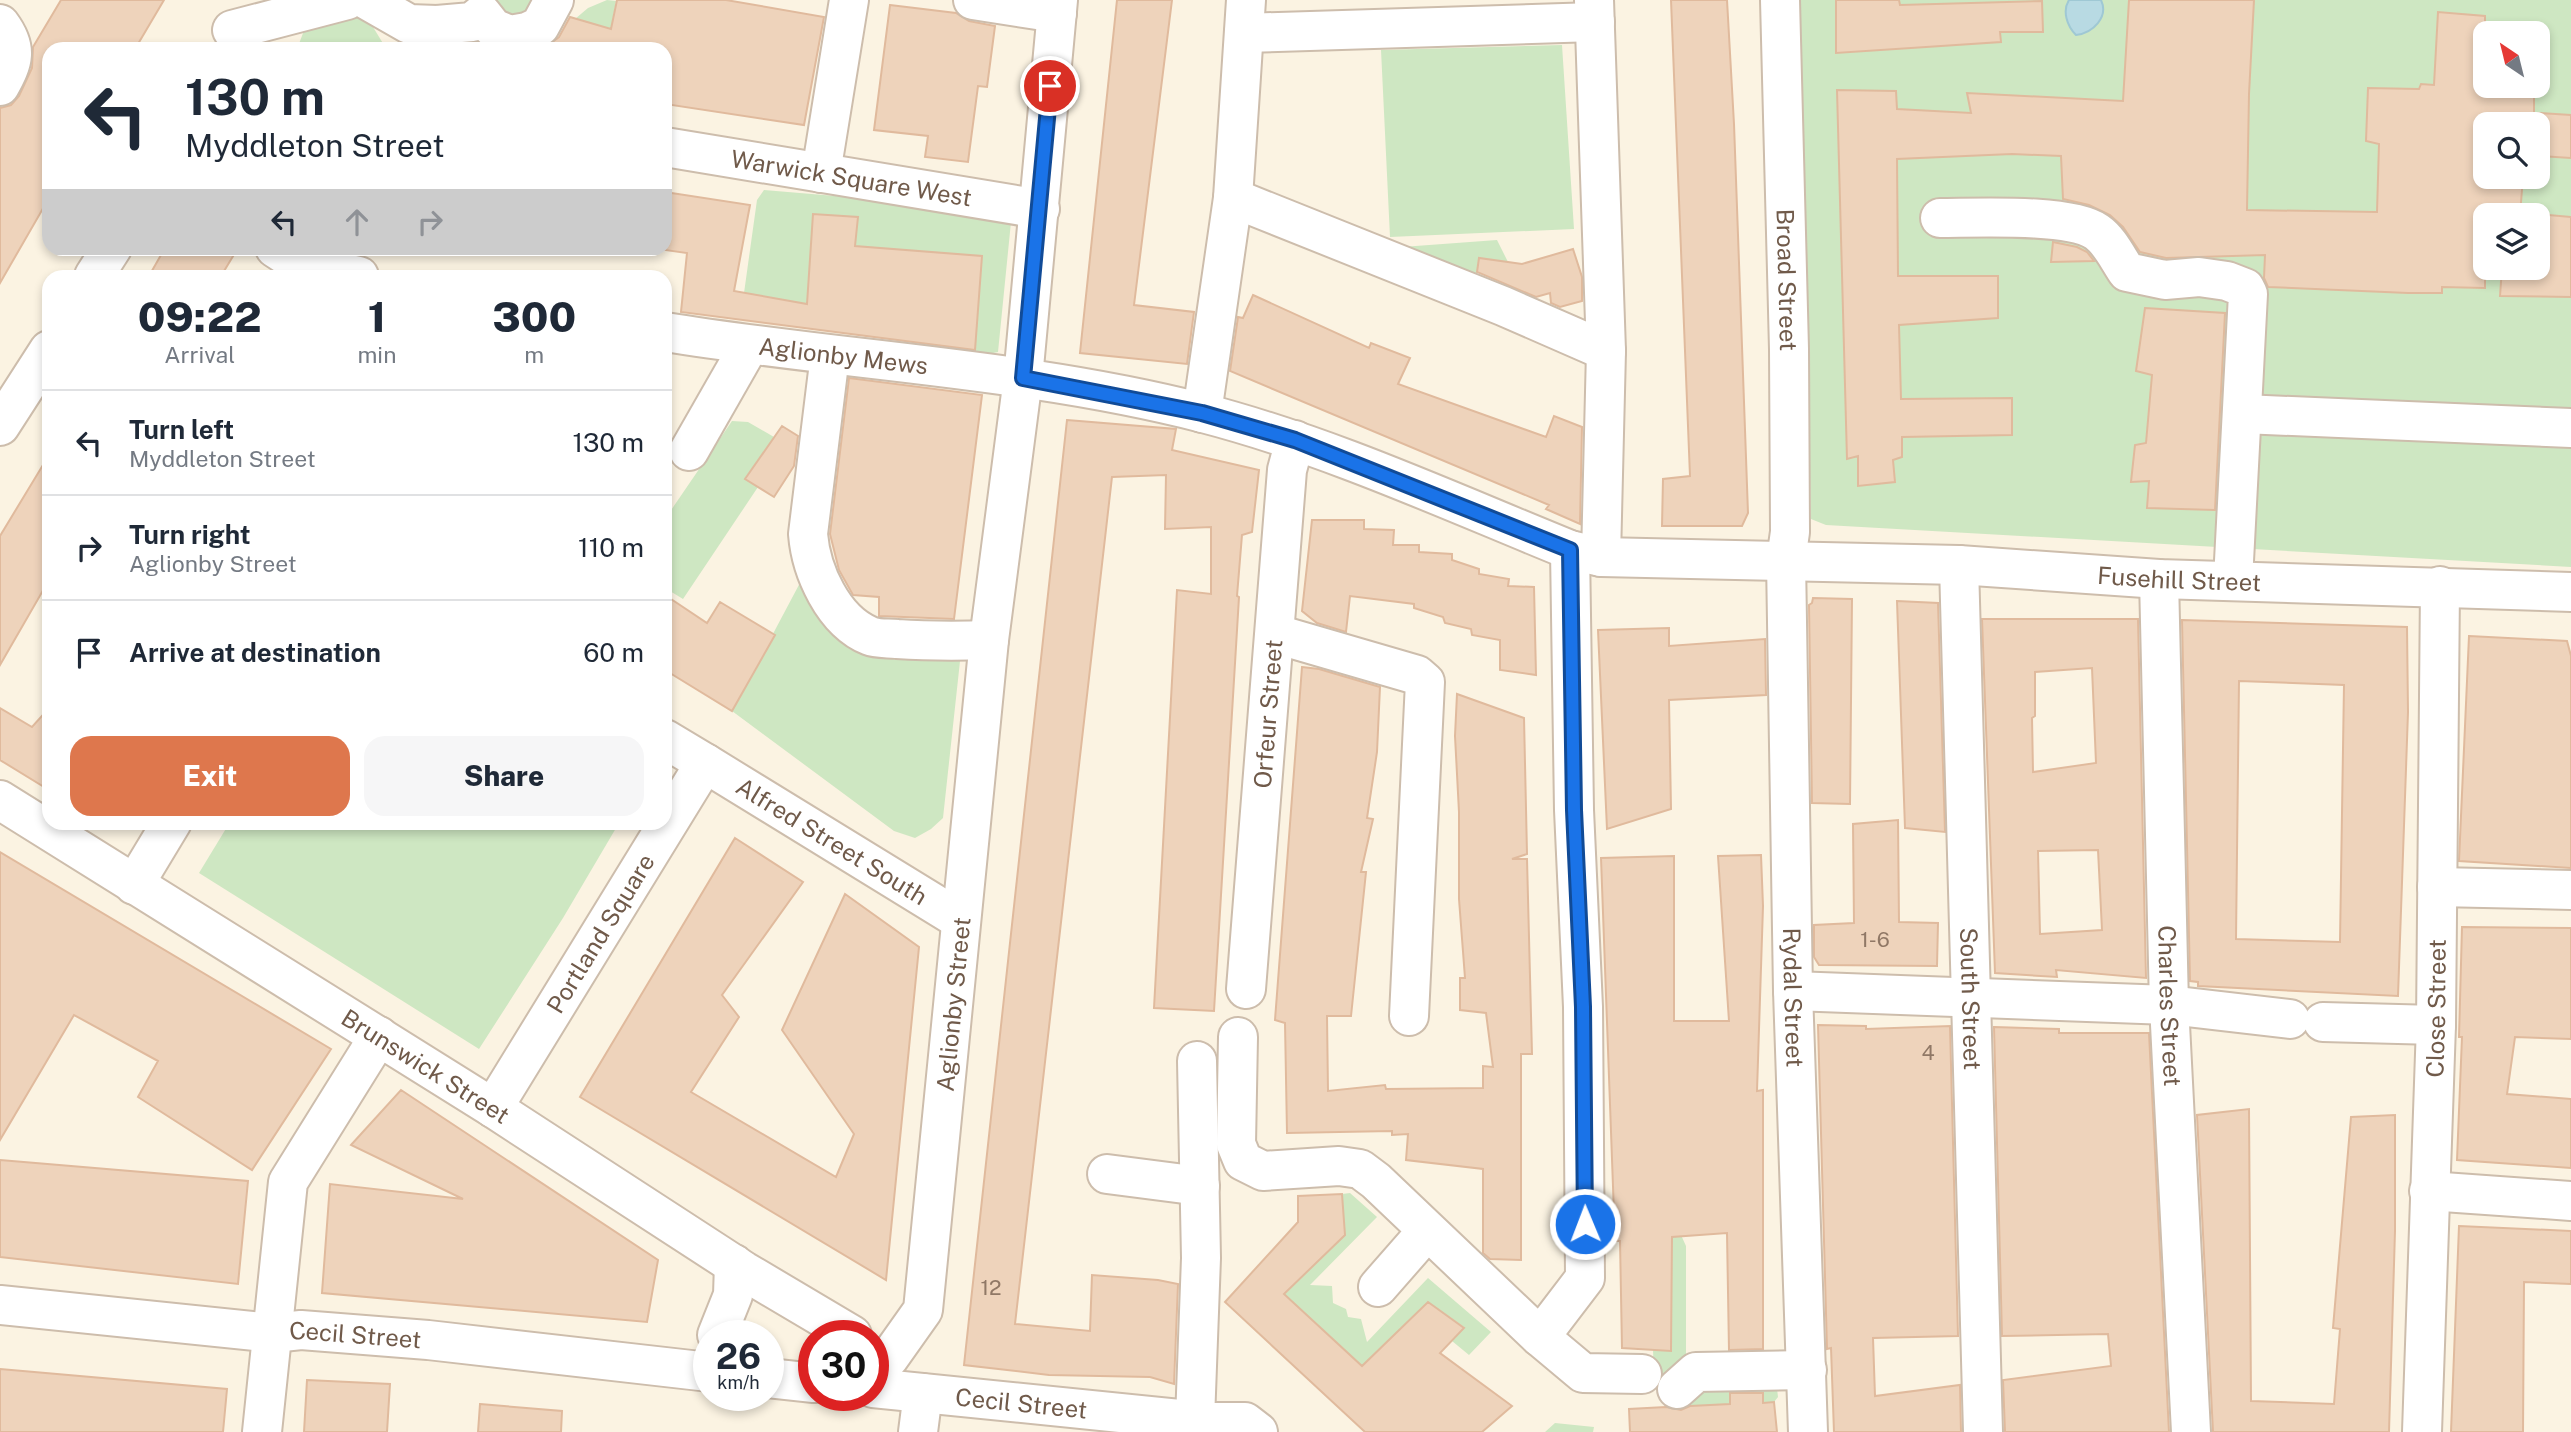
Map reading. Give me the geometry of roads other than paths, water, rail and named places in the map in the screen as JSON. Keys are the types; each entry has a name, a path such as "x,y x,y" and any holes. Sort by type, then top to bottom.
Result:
{"street":[{"path":"235,26 347,0"},
{"path":"367,0 409,24 472,22 482,7 493,28 510,35 540,26 554,0"},
{"path":"821,173 849,0"},
{"path":"973,0 1057,6"},
{"name":"Broad Street","path":"1780,0 1789,362 1790,532 1786,560"},
{"name":"Aglionby Street","path":"889,1352 923,1310 989,640 1023,378 1057,6"},
{"path":"1202,413 1233,198 1245,16 1595,11 1606,351 1585,554 1574,810 1583,1007 1585,1278 1540,1337"},
{"path":"0,23 10,38 11,65 0,86"},
{"name":"Warwick Square West","path":"672,148 1040,209"},
{"path":"1233,198 1503,306 1606,351"},
{"path":"1940,218 1995,217 2082,225 2098,233 2127,272 2165,281 2199,278 2227,281 2245,288 2248,294 2233,580"},
{"path":"287,256 298,263 331,270"},
{"name":"Aglionby Mews","path":"672,333 749,346 1023,378 1202,413 1295,440 1585,554"},
{"path":"689,451 749,346"},
{"path":"830,355 808,534 810,557 819,579 834,605 853,627 872,637 947,642 989,640"},
{"path":"0,426 42,371"},
{"path":"2243,414 2571,428"},
{"name":"Orfeur Street","path":"1246,989 1287,470 1295,440"},
{"name":"Fusehill Street","path":"1585,554 1958,565 2159,579 2571,592"},
{"name":"Rydal Street","path":"1786,560 1793,991 1808,1432"},
{"name":"South Street","path":"1958,565 1983,1432"},
{"name":"Charles Street","path":"2159,579 2169,1005 2191,1432"},
{"name":"Close Street","path":"2422,1432 2436,1026 2440,586"},
{"path":"1276,634 1417,675 1425,682 1409,1016"},
{"path":"672,742 705,763"},
{"name":"Alfred Street South","path":"705,763 960,919"},
{"name":"Portland Square","path":"672,817 705,763"},
{"name":"Brunswick Street","path":"0,800 42,827"},
{"name":"Brunswick Street","path":"47,830 493,1108 734,1264 827,1320"},
{"path":"134,885 167,830"},
{"name":"Portland Square","path":"493,1108 664,830"},
{"path":"2437,887 2571,890"},
{"path":"1793,991 2169,1005 2307,1021 2436,1026"},
{"path":"262,1432 288,1182 379,1036"},
{"path":"1238,1037 1236,1144 1243,1161 1263,1171 1339,1166 1360,1169 1376,1181 1540,1337 1583,1373 1642,1374"},
{"path":"1197,1061 1202,1421"},
{"path":"1107,1174 1200,1186"},
{"path":"2429,1191 2571,1201"},
{"path":"1378,1287 1427,1231"},
{"path":"723,1320 733,1295 734,1264"},
{"name":"Cecil Street","path":"0,1305 273,1333 301,1330 693,1363"},
{"path":"1677,1389 1696,1372 1807,1370"},
{"path":"889,1371 923,1393 918,1432"},
{"name":"Cecil Street","path":"923,1393 1202,1421 1245,1422 1258,1432"}],"water":[{"path":"2069,0 2101,0 2103,12 2098,23 2088,31 2076,35 2066,18"}]}
